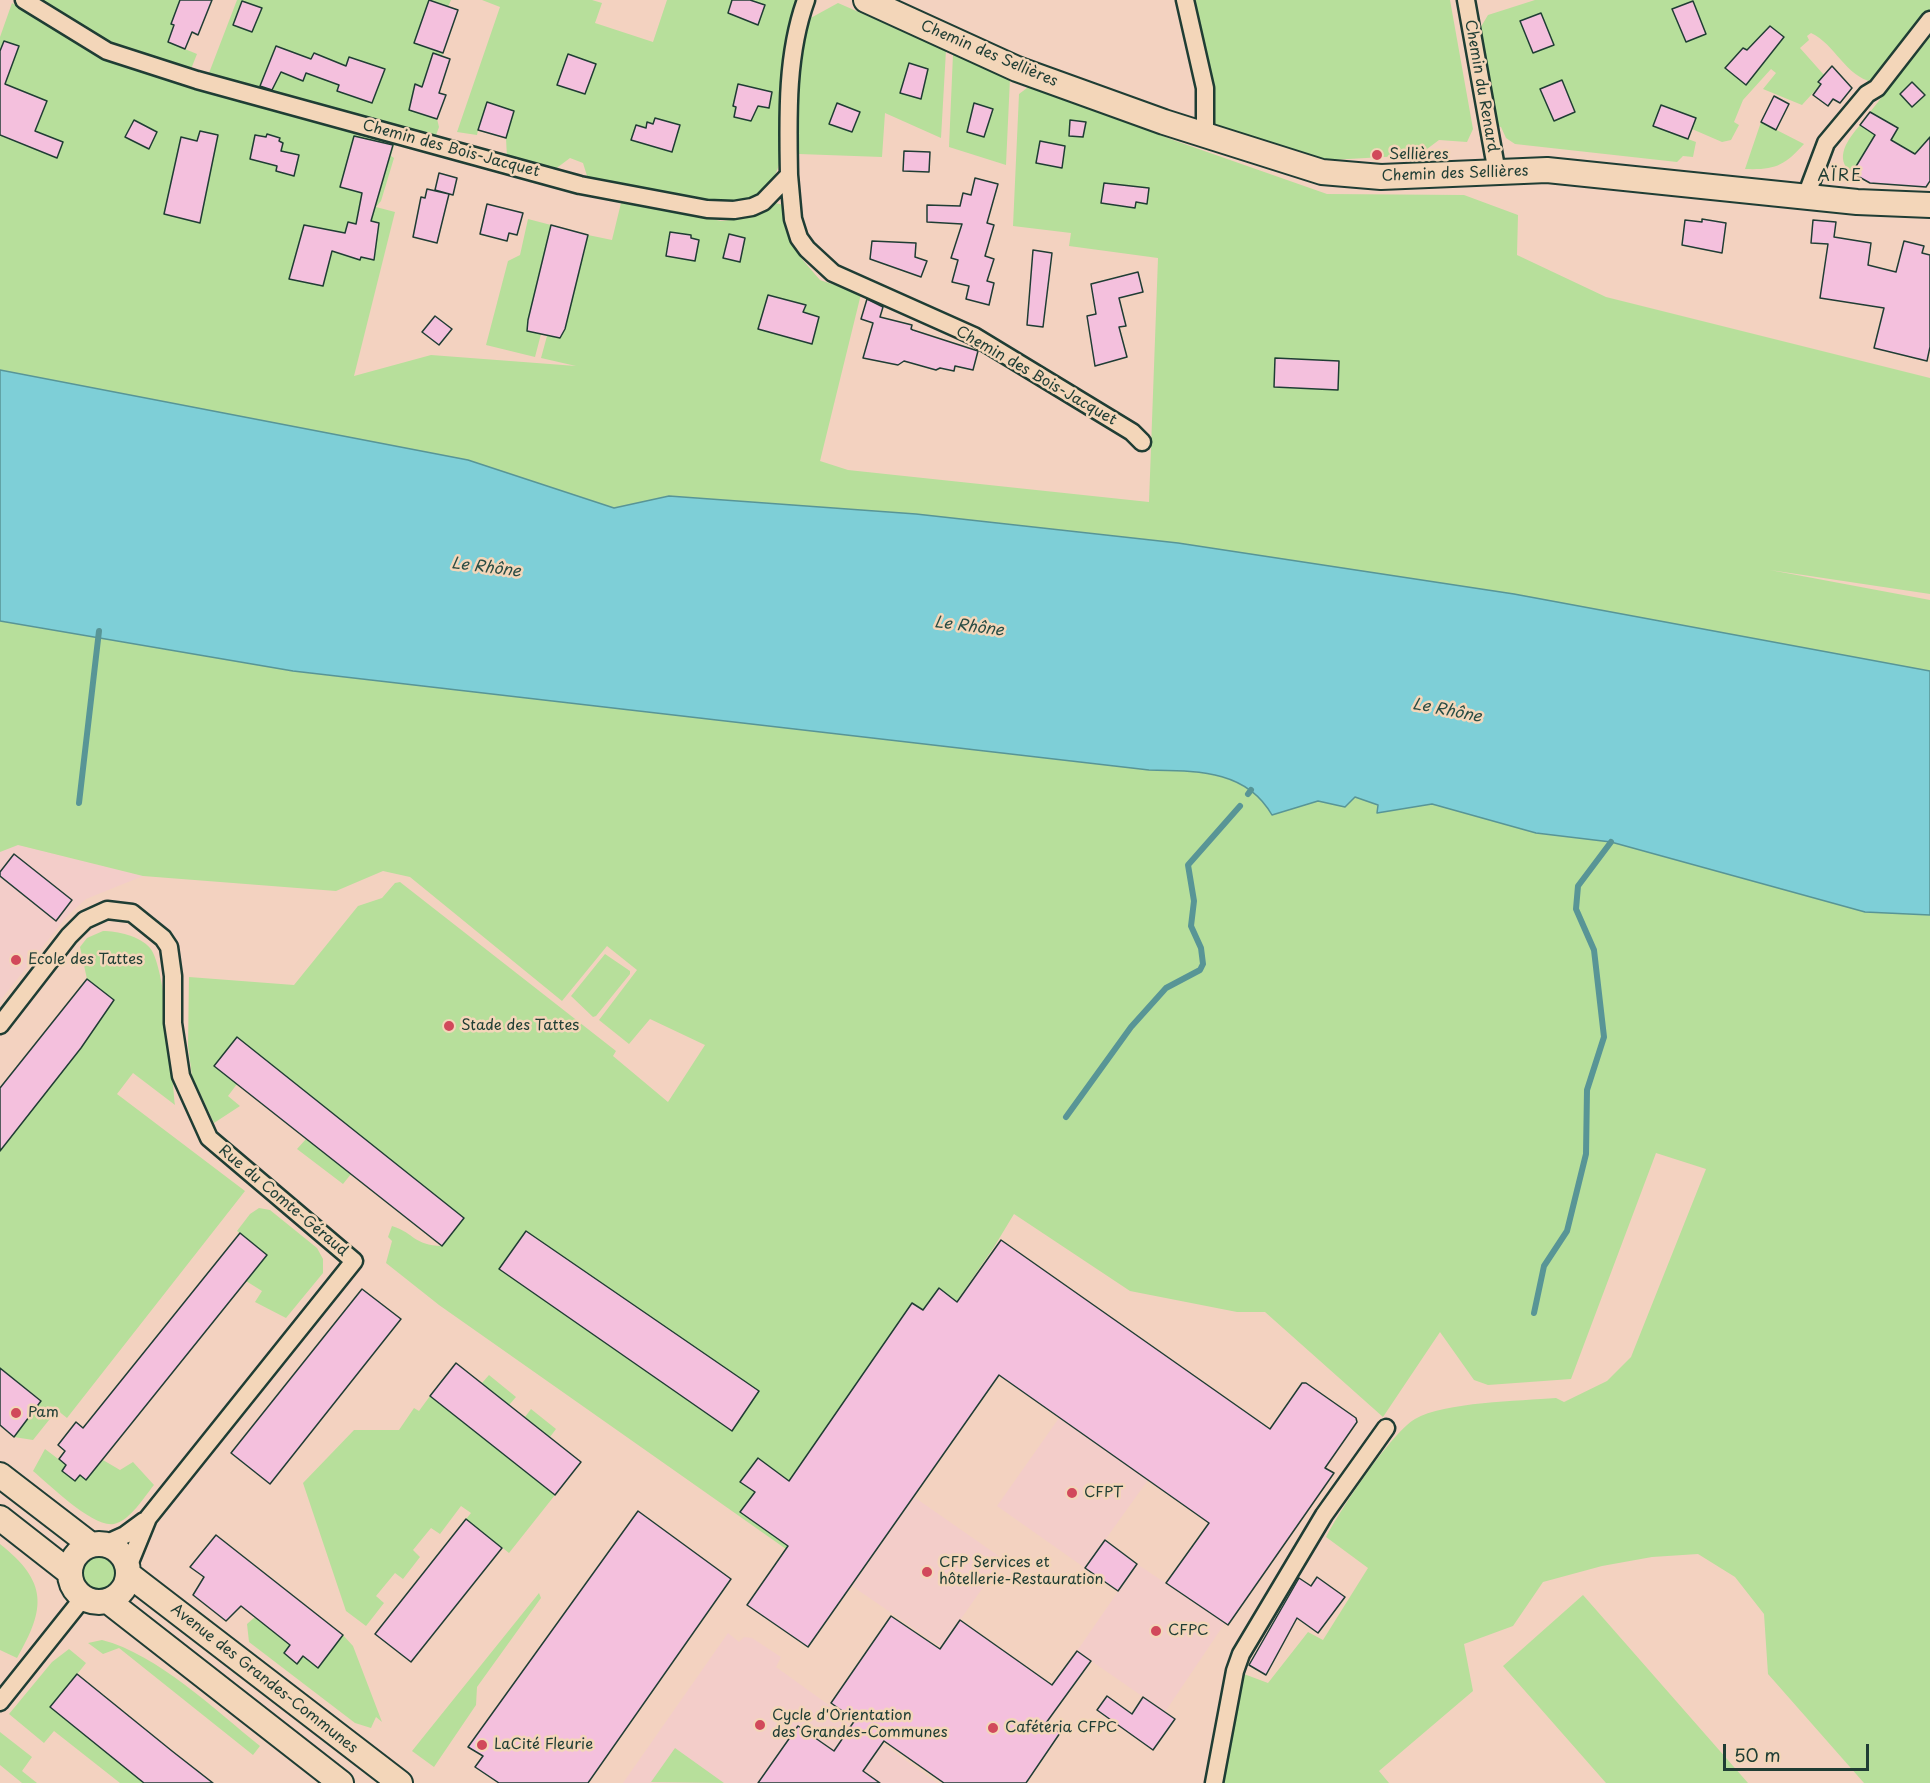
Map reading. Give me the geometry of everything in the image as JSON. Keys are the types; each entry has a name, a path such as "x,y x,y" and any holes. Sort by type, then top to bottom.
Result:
{"street":[{"name":"Chemin des Bois-Jacquet","path":"24,0 107,51 197,80 580,185 707,209 752,207 774,193 789,175"},
{"name":"Chemin des Bois-Jacquet","path":"806,0 801,15 789,87 789,175 793,219 799,238 833,273 974,336 1132,432 1142,441"},
{"name":"Chemin des Sellières","path":"866,0 1017,69 1294,165 1346,175 1547,170 1594,173 1857,202 1930,205"},
{"path":"1185,0 1205,88 1205,136"},
{"name":"Chemin du Renard","path":"1466,0 1497,173"},
{"path":"1806,196 1826,143 1867,94 1877,88 1930,20"},
{"name":"Rue du Comte-Géraud","path":"0,1025 69,936 85,920 107,910 132,913 163,938 168,947 173,976 172,1023 181,1076 210,1138 354,1261 148,1518 125,1535 98,1544"},
{"path":"1214,1783 1235,1671 1241,1654 1324,1515 1386,1428"},
{"path":"0,1475 98,1544 122,1555 128,1571 120,1594 99,1603 82,1598 71,1584 69,1572 76,1555 98,1544"},
{"path":"0,1518 69,1572"},
{"name":"Rue du Comte-Géraud","path":"128,1571 148,1518"},
{"name":"Avenue des Grandes-Communes","path":"128,1571 400,1783"},
{"path":"0,1702 82,1598"},
{"path":"108,1601 341,1783"}],"shaded area":[{"path":"17,845 143,876 86,899 67,916 0,1001 0,852"},
{"name":"CFPT","path":"1059,1418 1148,1480 1085,1568 997,1506"},
{"name":"CFP Services et hôtellerie-Restauration","path":"914,1497 1003,1559 941,1647 852,1586"},
{"name":"CFPC","path":"1137,1564 1225,1623 1165,1712 1077,1651"},
{"name":"Cycle d'Orientation des Grandes-Communes","path":"728,1633 739,1642 744,1637 752,1638 781,1657 776,1667 937,1783 623,1783"}],"green space":[{"path":"42,0 180,0 168,42 197,54 191,69 111,43"},
{"path":"237,0 429,0 415,43 443,53 442,56 433,53 422,87 446,95 437,119 439,127 435,138 209,73"},
{"path":"429,0 451,0 448,7"},
{"path":"482,0 592,0 602,3 595,23 653,42 667,0 797,0 789,26 782,68 779,115 781,155 774,176 766,188 754,198 733,203 714,203 646,192 588,179 583,163 570,158 554,170 507,158 506,138 478,130 477,135 457,132 500,7"},
{"path":"1191,0 1450,0 1473,129 1467,142 1439,140 1419,155 1331,160 1292,152 1213,126 1211,90 1202,36 1197,34"},
{"path":"1535,0 1930,0 1930,11 1873,82 1855,74 1827,45 1811,33 1807,36 1809,40 1800,48 1824,75 1818,82 1821,84 1802,105 1763,89 1776,73 1771,69 1743,100 1734,122 1739,125 1731,140 1722,142 1692,129 1688,139 1696,142 1693,157 1683,156 1677,162 1515,144 1506,138 1501,127 1497,126 1479,30 1488,15"},
{"path":"12,3 106,60 245,102 395,142 391,156 394,158 381,201 376,207 395,212 354,376 431,355 576,366 541,358 547,336 560,338 570,296 574,294 579,261 583,259 588,235 612,240 621,203 722,221 751,217 775,203 784,205 785,229 801,258 820,280 861,294 820,461 848,470 1149,502 1158,258 1069,246 1071,233 1013,226 1019,94 1031,85 1173,140 1327,194 1464,195 1518,215 1517,255 1606,297 1930,378 1930,594 1770,570 1930,600 1930,671 1178,543 916,514 669,496 614,508 468,460 0,370 0,37"},
{"path":"838,3 946,50 941,138 885,113 882,157 799,154 796,114 807,20"},
{"path":"1930,37 1930,172 1921,158 1891,140 1898,127 1870,112"},
{"path":"953,54 1010,78 1006,165 949,147"},
{"path":"1761,122 1804,144 1791,157 1778,165 1764,169 1745,169"},
{"path":"1860,125 1875,135 1852,173 1844,162 1844,149"},
{"path":"528,219 551,225 545,261 542,261 536,285 538,288 528,320 541,334 535,357 486,345 508,261 520,255"},
{"path":"0,621 293,671 1149,770 1201,773 1234,781 1248,789 1272,814 1318,801 1345,807 1355,797 1378,805 1377,813 1432,804 1536,833 1611,842 1865,912 1930,915 1930,1783 1864,1783 1768,1674 1764,1614 1735,1577 1698,1554 1652,1557 1602,1566 1543,1582 1513,1626 1464,1644 1473,1691 1379,1771 1389,1783 1224,1783 1244,1674 1268,1683 1308,1632 1323,1640 1368,1568 1326,1537 1342,1509 1380,1455 1405,1427 1428,1413 1503,1401 1556,1398 1564,1402 1607,1381 1631,1357 1706,1169 1656,1153 1571,1379 1488,1385 1474,1380 1440,1332 1383,1417 1265,1312 1237,1312 1130,1291 1014,1214 994,1247 786,1549 439,1305 386,1263 392,1241 388,1237 392,1226 425,1244 442,1246 464,1218 350,1128 214,1066 237,1084 228,1096 240,1106 214,1123 192,1076 188,1046 189,977 294,985 358,906 382,898 395,883 400,882 616,1051 613,1056 668,1102 705,1045 650,1019 629,1044 599,1020 637,970 607,946 562,1001 410,877 383,871 336,891 143,876 18,845 0,852"},
{"path":"103,931 121,933 140,940 150,948 156,959 164,998 175,1105 133,1073 117,1094 245,1191 67,1418 57,1410 33,1440 14,1437 41,1400 0,1368 0,1151 81,1048 114,1000 87,979 80,947 87,938"},
{"path":"605,954 630,971 630,974 593,1017 571,996"},
{"path":"306,1139 351,1174 343,1184 297,1149"},
{"path":"259,1208 270,1210 317,1248 323,1259 323,1273 286,1318 255,1302 262,1291 246,1281 267,1255 237,1231 250,1214"},
{"path":"489,1375 516,1397 509,1405 482,1383"},
{"path":"430,1396 555,1495 509,1553 466,1519 471,1513 461,1506 440,1534 431,1528 413,1550 420,1557 403,1579 395,1573 376,1596 384,1603 366,1626 346,1611 303,1483 354,1430 399,1430 414,1408 419,1411"},
{"path":"531,1409 556,1429 550,1437 525,1417"},
{"path":"45,1449 86,1480 103,1460 120,1470 133,1462 154,1485 137,1508 126,1518 114,1524 105,1523 84,1513 33,1471"},
{"path":"0,1544 27,1571 37,1596 37,1610 33,1624 17,1658 0,1650"},
{"path":"99,1555 112,1560 117,1573 112,1586 99,1591 86,1586 81,1573 86,1560"},
{"path":"539,1593 541,1598 477,1687 476,1705 434,1767 412,1751"},
{"path":"1583,1595 1748,1783 1606,1783 1503,1666"},
{"path":"255,1617 318,1667 343,1635 353,1646 382,1722 376,1717 371,1728 355,1723 249,1642 247,1624"},
{"path":"102,1640 144,1657 164,1670 205,1700 260,1746 253,1755 119,1648 103,1654 88,1643"},
{"path":"69,1649 86,1663 51,1707 144,1783 120,1783 54,1731 44,1743 9,1714 52,1662"},
{"path":"0,1732 32,1757 22,1771 37,1783 22,1783 0,1765"},
{"path":"675,1748 724,1783 651,1782"}],"water":[{"name":"Le Rhône","path":"0,370 468,460 614,508 669,496 916,514 1178,543 1514,594 1930,671 1930,915 1865,912 1611,842 1536,833 1432,804 1377,813 1378,805 1355,797 1345,807 1318,801 1272,815 1261,800 1248,789 1234,781 1201,773 1149,770 293,671 0,621"}],"building":[{"path":"180,0 212,0 198,35 192,32 185,49 168,42 174,25 171,24"},
{"path":"429,0 458,10 443,53 414,43"},
{"path":"732,0 750,0 765,5 758,25 728,13"},
{"path":"242,1 262,8 252,32 233,25"},
{"path":"1693,1 1706,34 1686,42 1672,9"},
{"path":"1541,13 1554,45 1533,53 1520,21"},
{"path":"1770,26 1784,37 1746,85 1725,68 1743,48 1747,50"},
{"path":"4,41 19,46 5,84 47,101 35,131 63,142 57,158 0,135 0,51"},
{"path":"276,46 311,59 314,53 346,66 349,57 385,69 372,103 337,91 339,85 306,73 303,81 281,72 272,90 260,86"},
{"path":"433,53 450,59 439,93 446,95 437,119 409,110 415,84 422,87"},
{"path":"568,54 596,64 585,94 557,85"},
{"path":"909,63 928,69 921,99 900,93"},
{"path":"1832,66 1852,88 1840,103 1833,99 1828,106 1813,95 1821,84 1818,82"},
{"path":"1562,80 1575,112 1554,121 1540,89"},
{"path":"1912,82 1925,95 1912,107 1900,94"},
{"path":"738,84 772,92 769,108 758,106 751,121 734,117 736,107 733,106"},
{"path":"1774,96 1789,104 1776,130 1761,122"},
{"path":"487,102 514,111 506,138 478,130"},
{"path":"837,103 860,112 852,132 829,124"},
{"path":"974,103 993,109 984,137 967,132"},
{"path":"1661,105 1696,118 1688,139 1653,126"},
{"path":"1870,112 1898,128 1891,140 1915,154 1930,137 1930,181 1926,187 1870,183 1852,173 1875,135 1860,125"},
{"path":"655,118 680,125 672,152 631,140 636,125 646,128 647,122 653,124"},
{"path":"134,120 157,132 149,149 125,137"},
{"path":"1070,120 1086,122 1083,137 1069,136"},
{"path":"200,131 218,135 200,223 164,214 181,137 197,141"},
{"path":"267,134 280,138 279,141 283,143 281,151 299,155 294,176 276,171 277,166 250,159 255,135 266,137"},
{"path":"354,136 393,145 371,221 379,223 374,260 361,257 360,260 332,251 323,286 289,279 304,225 345,233 348,222 356,224 362,193 340,187"},
{"path":"1040,141 1065,146 1062,168 1036,163"},
{"path":"904,151 930,152 929,172 903,171"},
{"path":"439,173 457,178 453,195 435,190"},
{"path":"975,178 998,184 987,223 994,225 985,256 994,259 987,281 994,283 989,305 966,299 969,286 952,282 958,260 951,258 962,224 927,222 927,205 960,206 963,193 971,195"},
{"path":"1104,183 1149,188 1147,204 1136,202 1135,208 1101,203"},
{"path":"427,189 449,194 437,243 413,237 421,197 425,198"},
{"path":"487,204 523,213 517,235 509,233 507,241 480,234"},
{"path":"1702,219 1726,223 1722,253 1682,245 1685,220 1702,222"},
{"path":"1813,220 1836,222 1834,237 1871,243 1868,265 1896,272 1904,241 1924,246 1922,253 1930,255 1930,347 1927,361 1874,348 1884,308 1820,298 1828,244 1811,243"},
{"path":"551,225 588,235 565,329 560,338 527,331"},
{"path":"670,232 691,235 691,238 699,240 695,261 666,256"},
{"path":"729,234 745,238 740,262 723,258"},
{"path":"872,241 916,243 915,257 927,261 921,277 870,259"},
{"path":"1033,250 1052,253 1043,327 1027,325"},
{"path":"1138,272 1143,292 1119,298 1126,326 1119,327 1127,357 1095,366 1087,316 1096,314 1091,284"},
{"path":"768,295 806,305 803,312 819,317 812,344 758,329"},
{"path":"867,299 883,307 880,317 912,325 913,330 978,351 973,370 955,366 954,371 940,368 936,370 904,361 898,365 863,358 873,323 861,319"},
{"path":"435,316 452,329 439,345 422,332"},
{"path":"1275,358 1339,361 1338,390 1274,387"},
{"path":"14,854 72,900 56,921 0,876 0,872"},
{"path":"87,979 114,1000 81,1048 0,1151 0,1088"},
{"path":"237,1037 464,1218 442,1246 214,1066"},
{"path":"526,1231 759,1391 732,1431 499,1269"},
{"path":"240,1233 267,1255 86,1480 80,1475 75,1481 62,1471 66,1465 59,1459 65,1451 58,1445 76,1422 83,1428"},
{"path":"1001,1240 1270,1429 1302,1383 1306,1383 1356,1418 1357,1422 1325,1468 1334,1473 1228,1625 1166,1583 1209,1523 999,1375 808,1647 747,1605 788,1546 740,1512 755,1492 740,1482 758,1458 789,1481 912,1303 923,1310 939,1288 957,1302"},
{"path":"362,1289 401,1319 270,1484 231,1453"},
{"path":"456,1363 581,1462 555,1495 430,1396"},
{"name":"Pam","path":"0,1368 41,1401 14,1437 0,1425"},
{"path":"638,1511 731,1579 588,1783 499,1783 475,1767 483,1756 468,1747"},
{"path":"466,1519 502,1548 411,1662 375,1634"},
{"path":"216,1535 343,1635 318,1668 303,1656 297,1664 284,1653 290,1645 241,1606 226,1621 193,1595 204,1577 190,1567"},
{"path":"1105,1540 1137,1564 1118,1591 1085,1568"},
{"path":"1317,1577 1345,1597 1318,1633 1297,1618 1266,1675 1249,1665 1299,1578 1311,1586"},
{"path":"891,1616 940,1649 960,1620 1052,1685 1077,1651 1091,1661 1046,1723 1060,1733 1026,1783 944,1783 884,1741 863,1771 880,1783 758,1783 798,1726 834,1751 855,1720 831,1703"},
{"path":"77,1674 213,1783 144,1783 50,1707"},
{"path":"1107,1696 1132,1714 1143,1697 1175,1719 1153,1750 1097,1710"}],"waterway":[{"path":"79,803 99,631"},
{"path":"1248,794 1251,790"},
{"path":"1066,1117 1131,1027 1166,988 1200,970 1203,964 1201,948 1191,926 1194,901 1188,865 1240,806"},
{"path":"1534,1313 1544,1266 1567,1231 1586,1154 1587,1090 1604,1037 1594,950 1576,909 1578,886 1611,842"}],"place":[{"name":"Sellières","path":"1377,155"},
{"name":"Ecole des Tattes","path":"16,960"},
{"name":"Stade des Tattes","path":"449,1026"},
{"name":"Pam","path":"16,1413"},
{"name":"CFPT","path":"1072,1493"},
{"name":"CFP Services et hôtellerie-Restauration","path":"927,1572"},
{"name":"CFPC","path":"1156,1631"},
{"name":"Cycle d'Orientation des Grandes-Communes","path":"760,1725"},
{"name":"Caféteria CFPC","path":"993,1728"},
{"name":"LaCité Fleurie","path":"482,1745"}],"district":[{"name":"AÏRE","path":"1840,177"}]}
